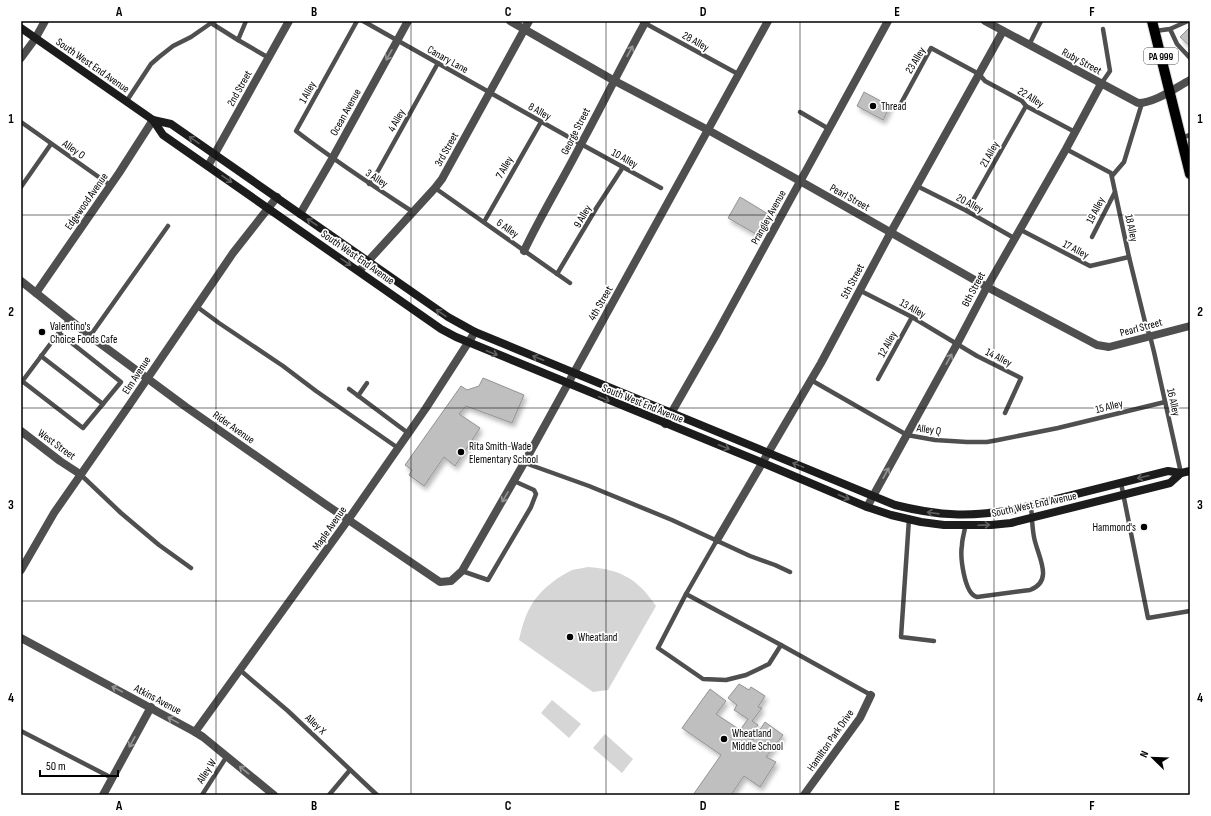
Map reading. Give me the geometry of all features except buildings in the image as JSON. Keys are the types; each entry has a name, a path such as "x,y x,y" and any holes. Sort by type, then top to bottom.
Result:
{"main road":[{"name":"PA 999","path":"1152,21 1169,91 1185,136 1190,174"},
{"name":"South West End Avenue","path":"21,28 153,120 171,124 448,317 475,332 895,505 919,511 944,514 989,514 1031,506 1168,471 1181,473 1190,471"},
{"name":"South West End Avenue","path":"153,120 163,135 441,329 468,343 867,507 909,519 936,524 965,526 1011,523 1170,482 1181,473"}],"street":[{"path":"21,58 35,39 45,21"},
{"name":"2nd Street","path":"208,166 289,21"},
{"name":"Ocean Avenue","path":"300,214 408,21"},
{"name":"Pearl Street","path":"510,21 613,80 800,181 987,287 1097,345 1110,347 1190,326"},
{"name":"3rd Street","path":"359,271 442,179 529,21"},
{"name":"4th Street","path":"440,582 451,581 462,571 525,463 768,21"},
{"name":"Ruby Street","path":"986,21 1101,84 1138,103 1142,103"},
{"name":"George Street","path":"524,251 644,22"},
{"name":"Prangley Avenue","path":"666,424 829,129 886,22"},
{"name":"5th Street","path":"717,540 821,363 859,290 1003,31"},
{"path":"1142,103 1154,99 1190,80"},
{"name":"6th Street","path":"867,507 1014,238 1066,149 1101,84"},
{"name":"Edgewood Avenue","path":"36,293 153,120"},
{"name":"Elm Avenue","path":"21,570 54,513 80,474 148,378 232,253 277,197"},
{"name":"Rider Avenue","path":"22,284 186,407 440,582"},
{"name":"Maple Avenue","path":"195,732 348,520 475,332"},
{"name":"West Street","path":"21,431 60,461 80,474"},
{"name":"Atkins Avenue","path":"21,638 195,732 274,795"},
{"name":"Hamilton Park Drive","path":"804,795 860,718 871,695"},
{"path":"103,795 151,707"}],"lane":[{"path":"238,40 246,21"},
{"name":"1 Alley","path":"332,159 296,131 357,21"},
{"name":"Canary Lane","path":"363,21 490,93"},
{"path":"1029,44 1042,21"},
{"path":"1155,31 1170,29 1188,21"},
{"path":"126,102 151,64 173,46 191,37 213,22 238,40 268,58"},
{"name":"28 Alley","path":"644,22 738,74"},
{"path":"1170,29 1177,44 1190,58"},
{"path":"1101,84 1110,71 1103,30"},
{"name":"23 Alley","path":"899,107 931,48 979,74"},
{"name":"4 Alley","path":"369,184 382,164 438,63"},
{"name":"22 Alley","path":"979,74 985,81 1022,101 1026,106 1075,132"},
{"name":"8 Alley","path":"490,93 581,144"},
{"path":"1066,149 1111,173 1112,176 1124,162 1142,103"},
{"name":"21 Alley","path":"967,211 1026,106"},
{"path":"800,112 829,129"},
{"path":"21,122 51,144"},
{"name":"7 Alley","path":"484,222 541,122"},
{"name":"Alley O","path":"21,186 51,144 110,185"},
{"name":"10 Alley","path":"581,144 661,188"},
{"name":"3 Alley","path":"332,159 413,212"},
{"name":"9 Alley","path":"557,274 623,167"},
{"name":"18 Alley","path":"1112,176 1129,257 1146,326 1150,336"},
{"name":"20 Alley","path":"917,186 967,211 1014,238"},
{"name":"6 Alley","path":"435,188 570,283"},
{"name":"19 Alley","path":"1092,237 1115,192"},
{"path":"90,336 168,226"},
{"name":"17 Alley","path":"1019,229 1090,266 1129,257"},
{"name":"13 Alley","path":"859,290 912,317 957,344"},
{"path":"196,306 398,448"},
{"name":"12 Alley","path":"878,379 912,317"},
{"path":"59,333 120,382 83,428 22,382 69,319"},
{"name":"16 Alley","path":"1150,336 1181,473"},
{"name":"14 Alley","path":"957,344 977,356 1021,378 1005,413"},
{"path":"41,356 103,404"},
{"name":"Alley Q","path":"811,380 907,435 935,440 987,442 1058,428"},
{"path":"358,396 367,383"},
{"path":"349,389 408,433"},
{"name":"15 Alley","path":"1058,428 1165,402"},
{"path":"525,463 589,486 790,572"},
{"path":"80,474 121,513 159,545 191,568"},
{"path":"462,571 488,580 531,507 536,494 534,490 514,481"},
{"path":"1121,483 1148,618 1190,611"},
{"path":"965,526 962,543 962,564 968,589 973,596 978,597 1030,590 1035,588 1040,583 1043,570 1034,538 1031,506"},
{"path":"909,519 901,637 934,641"},
{"path":"717,540 686,594 658,648 703,679 726,680 746,675 770,664 781,644"},
{"path":"686,594 781,644 871,695"},
{"name":"Alley X","path":"240,670 288,711 377,795"},
{"path":"21,731 112,778"},
{"name":"Alley W","path":"202,795 227,756"},
{"path":"329,795 350,770"}],"shaded area":[{"path":"588,567 610,570 627,577 642,589 656,606 608,690 593,692 519,640 530,607 534,600 546,587 567,572"},
{"path":"552,700 581,724 569,738 541,713"},
{"path":"605,734 633,759 622,773 593,748"}],"place":[{"name":"Thread","path":"873,106"},
{"name":"Valentino's Choice Foods Cafe","path":"42,332"},
{"name":"Rita Smith-Wade Elementary School","path":"461,452"},
{"name":"Hammond's","path":"1144,527"},
{"name":"Wheatland","path":"570,637"},
{"name":"Wheatland Middle School","path":"724,739"}]}
